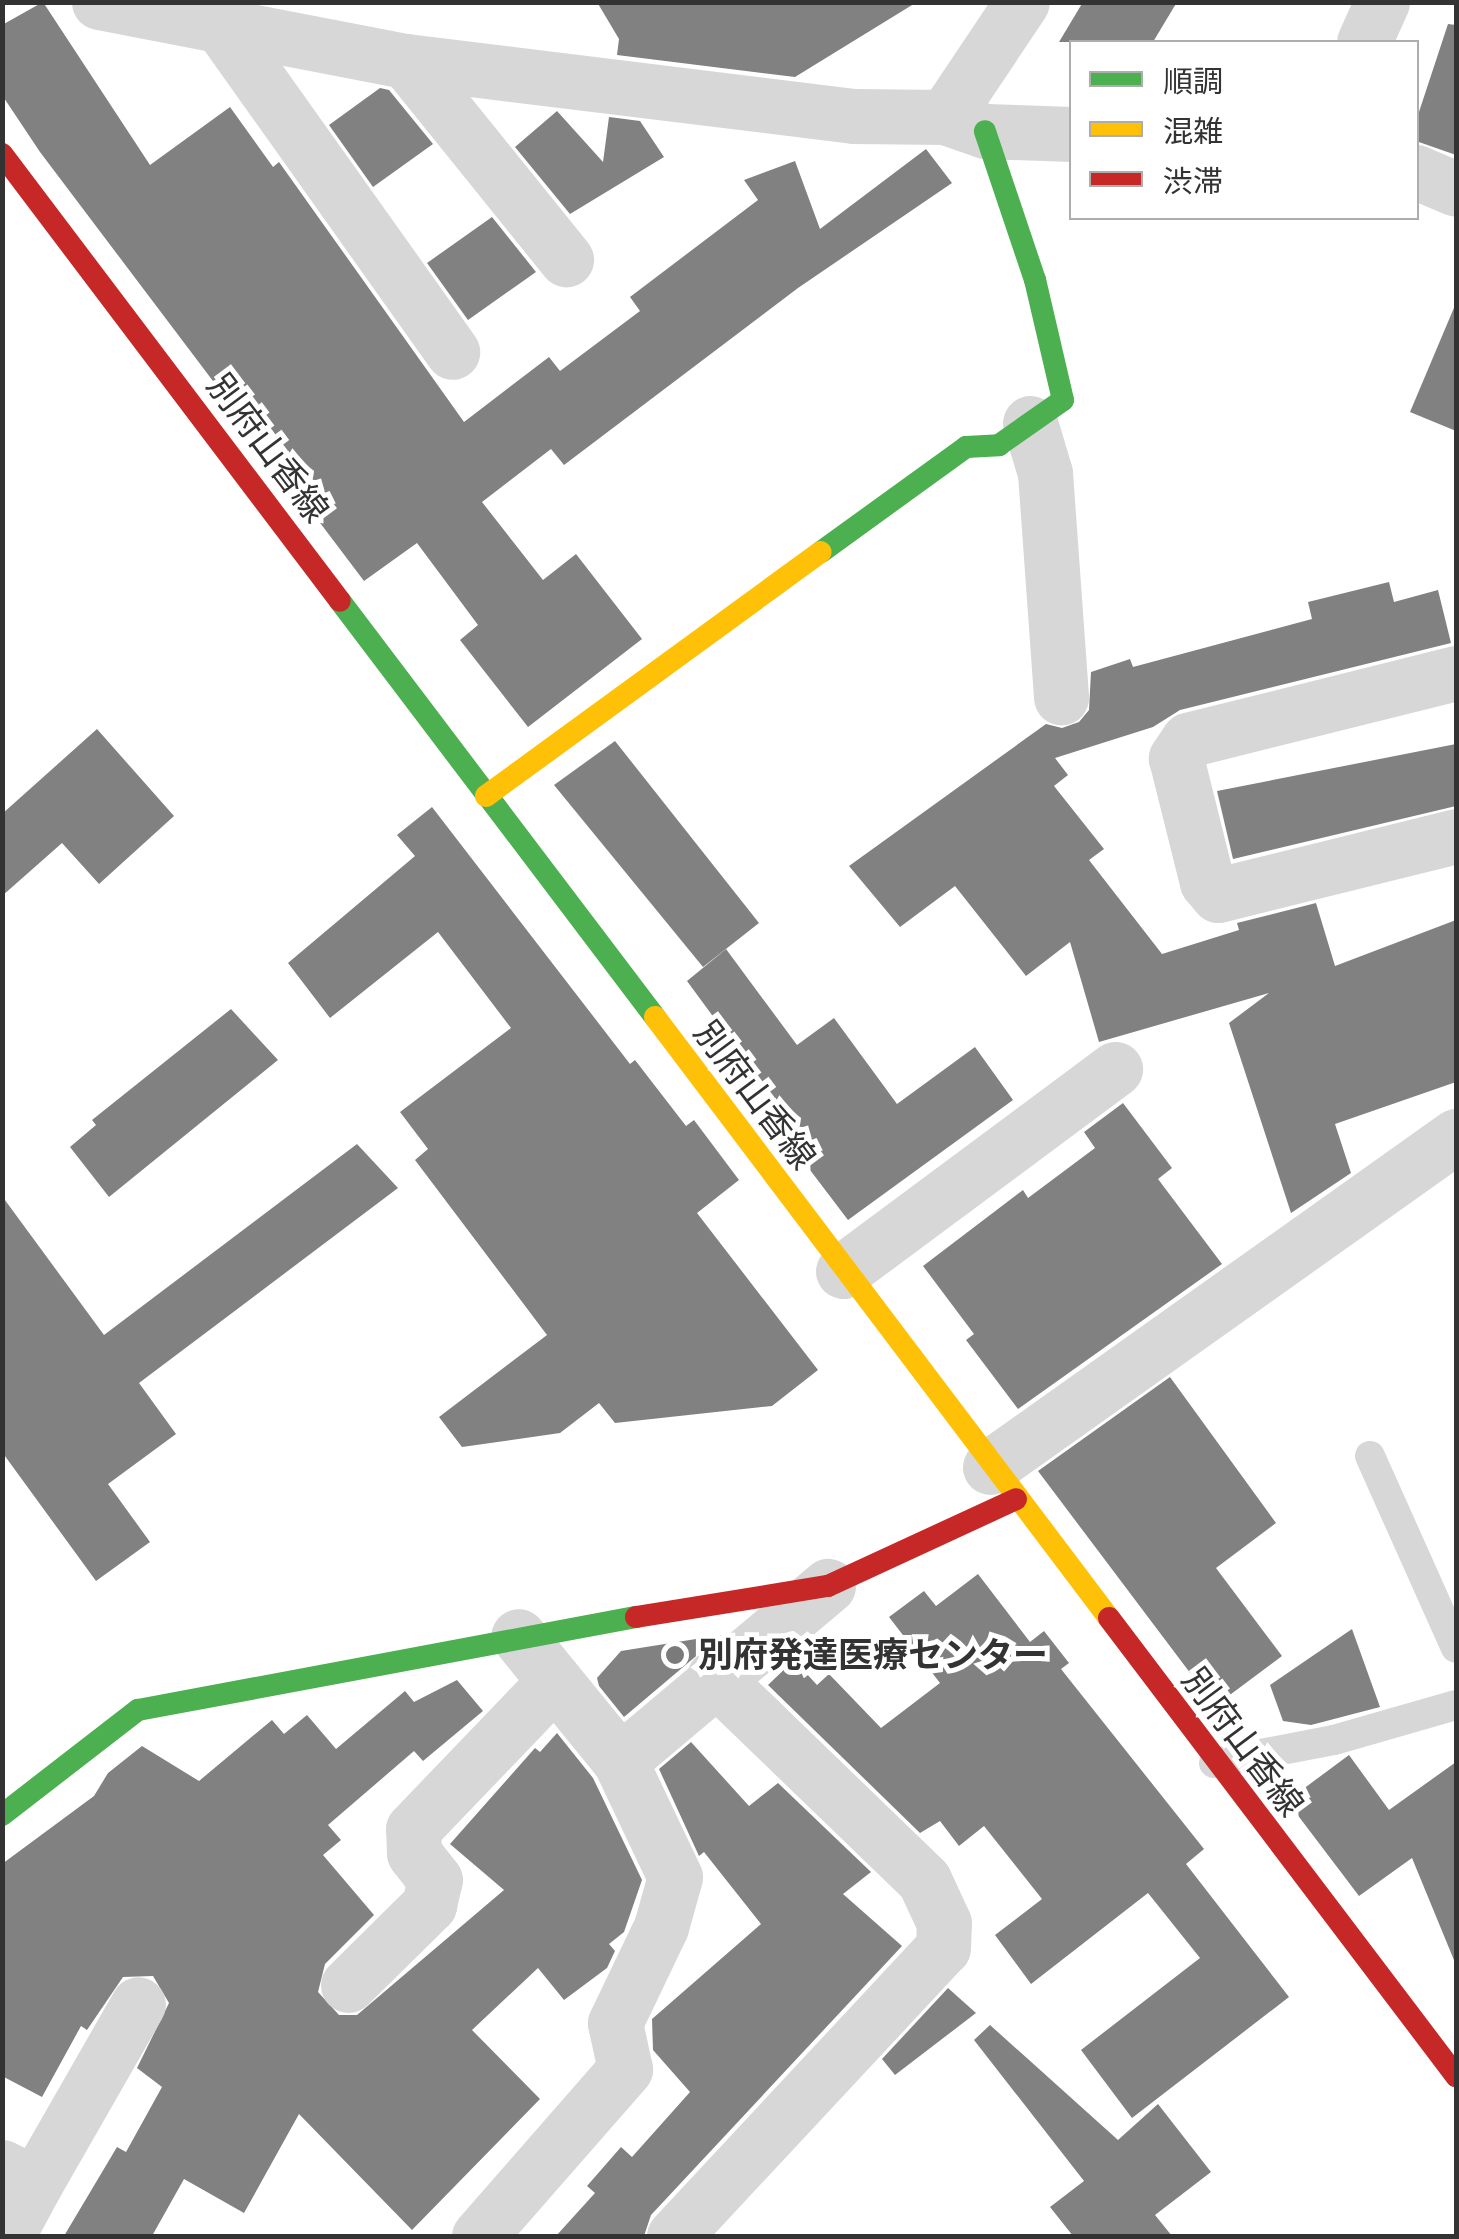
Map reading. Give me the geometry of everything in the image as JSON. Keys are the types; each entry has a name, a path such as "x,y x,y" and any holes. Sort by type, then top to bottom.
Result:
{"main road":[{"path":"486,796 966,447 999,445 1064,400 1036,280 965,124"},
{"name":"別府山香線","path":"2,154 1214,1763 1455,2071"},
{"path":"2,1816 138,1710 518,1636 828,1586 1003,1482"}],"street":[{"path":"99,2 406,61 854,116 1069,134"},
{"path":"965,124 1022,2"},
{"path":"1365,40 1382,2"},
{"path":"220,25 452,352"},
{"path":"406,61 566,259"},
{"path":"1419,173 1456,189"},
{"path":"1030,422 1045,472 1061,697"},
{"path":"1456,673 1188,740 1176,758 1207,882 1218,895 1456,836"},
{"path":"843,1271 1115,1069"},
{"path":"1003,1482 1456,1136"},
{"path":"620,1762 714,1677 828,1586"},
{"path":"478,2236 625,2069 615,2023 661,1927 675,1877 620,1762 518,1636"},
{"path":"674,2236 943,1948 944,1924 924,1880 714,1677"},
{"path":"348,1985 430,1905 435,1880 414,1853 413,1829 554,1681"},
{"path":"7,2236 19,2176 138,2004"}],"lane":[{"path":"1370,1456 1456,1648"},
{"path":"1214,1763 1334,1740 1456,1705"}],"building":[{"path":"43,2 150,165 230,107 273,167 279,162 464,422 549,357 560,371 640,311 630,297 758,200 744,180 795,161 820,229 926,149 952,183 798,288 564,465 551,449 482,502 543,580 576,554 642,639 528,727 460,640 478,625 417,543 364,581 40,152 2,95 2,25"},
{"path":"597,2 917,2 795,77 617,55 619,39"},
{"path":"1083,2 1177,2 1154,40 1059,42"},
{"path":"1448,24 1456,25 1456,155 1419,142 1419,112"},
{"path":"380,88 389,90 433,144 373,187 329,125"},
{"path":"557,111 603,162 609,117 640,121 664,157 570,214 515,147"},
{"path":"492,217 536,272 468,320 427,263"},
{"path":"1456,303 1456,431 1410,412"},
{"path":"1389,582 1394,602 1438,590 1451,643 1180,710 1153,727 1055,758 1068,775 1054,786 1104,849 1089,860 1162,954 1239,930 1237,923 1316,903 1335,966 1456,920 1456,1082 1335,1124 1351,1173 1291,1213 1229,1023 1269,993 1099,1042 1070,942 1026,976 955,886 900,927 849,866 1046,724 1062,728 1079,722 1089,710 1091,672 1130,659 1133,667 1312,619 1308,602"},
{"path":"97,729 174,816 99,884 62,843 2,896 2,814"},
{"path":"615,741 759,923 703,967 554,785"},
{"path":"1456,744 1456,806 1233,859 1217,791"},
{"path":"432,807 630,1064 635,1060 686,1126 694,1120 739,1180 697,1213 818,1370 772,1406 615,1423 599,1403 560,1433 462,1447 439,1417 547,1335 415,1160 428,1149 400,1112 511,1028 438,932 330,1018 288,963 415,856 397,835"},
{"path":"726,949 797,1045 834,1018 897,1104 975,1047 1013,1100 848,1220 744,1083 756,1075 687,981"},
{"path":"231,1009 278,1060 109,1197 70,1147 96,1125 92,1120"},
{"path":"1123,1103 1172,1168 1158,1179 1222,1264 1018,1409 966,1340 974,1334 923,1266 1023,1190 1028,1198 1095,1148 1084,1132"},
{"path":"357,1144 398,1188 139,1383 176,1434 108,1484 150,1542 96,1581 2,1452 2,1196 104,1335"},
{"path":"1170,1377 1276,1523 1216,1568 1282,1656 1215,1706 1038,1471"},
{"path":"978,1574 1030,1642 1044,1631 1069,1663 1061,1669 1204,1849 1186,1864 1289,1997 1132,2118 1081,2050 1200,1958 1148,1893 1031,1984 995,1935 1042,1899 984,1826 959,1846 940,1821 920,1833 768,1685 794,1660 817,1685 829,1674 881,1728 940,1683 889,1617 924,1591 936,1606"},
{"path":"1352,1629 1380,1707 1311,1725 1283,1721 1270,1685"},
{"path":"721,1635 624,1717 599,1686 597,1678 621,1651"},
{"path":"457,1680 483,1711 423,1761 414,1751 328,1825 341,1840 323,1855 374,1915 325,1964 318,1992 339,2015 357,2015 504,1890 450,1844 535,1748 540,1752 557,1733 593,1778 642,1880 624,1932 609,1944 615,1951 607,1968 564,2000 538,1968 472,2030 540,2099 412,2230 299,2114 244,2213 184,2179 152,2236 64,2236 117,2147 126,2152 162,2087 137,2068 169,2003 153,1976 123,1977 87,2030 81,2026 42,2097 2,2076 2,1864 94,1796 108,1773 142,1746 199,1781 272,1720 284,1734 307,1715 336,1749 405,1691 414,1702"},
{"path":"691,1742 749,1806 778,1783 871,1872 843,1894 902,1946 651,2215 644,2236 556,2236 595,2193 587,2186 621,2147 632,2157 690,2092 653,2050 652,2019 761,1924 704,1852 699,1856 659,1769"},
{"path":"1349,1755 1389,1810 1456,1762 1456,1965 1412,1858 1359,1896 1287,1801"},
{"path":"948,1988 976,2013 895,2075 882,2059"},
{"path":"990,2025 1118,2140 1158,2104 1211,2172 1155,2215 1172,2236 1073,2236 1050,2207 1084,2181 974,2040"}],"traffic: fast":[{"path":"821,552 966,447 999,445 1063,400 1035,280 985,131"},
{"path":"340,601 655,1017"},
{"path":"2,1815 138,1710 636,1617"}],"traffic: slow":[{"path":"486,796 821,552"},
{"path":"655,1017 1109,1618"}],"traffic: jam":[{"path":"2,154 340,601"},
{"path":"636,1617 828,1586 1016,1499"},
{"path":"1109,1618 1456,2076"}],"place":[{"name":"別府発達医療センター","path":"675,1655"}]}
